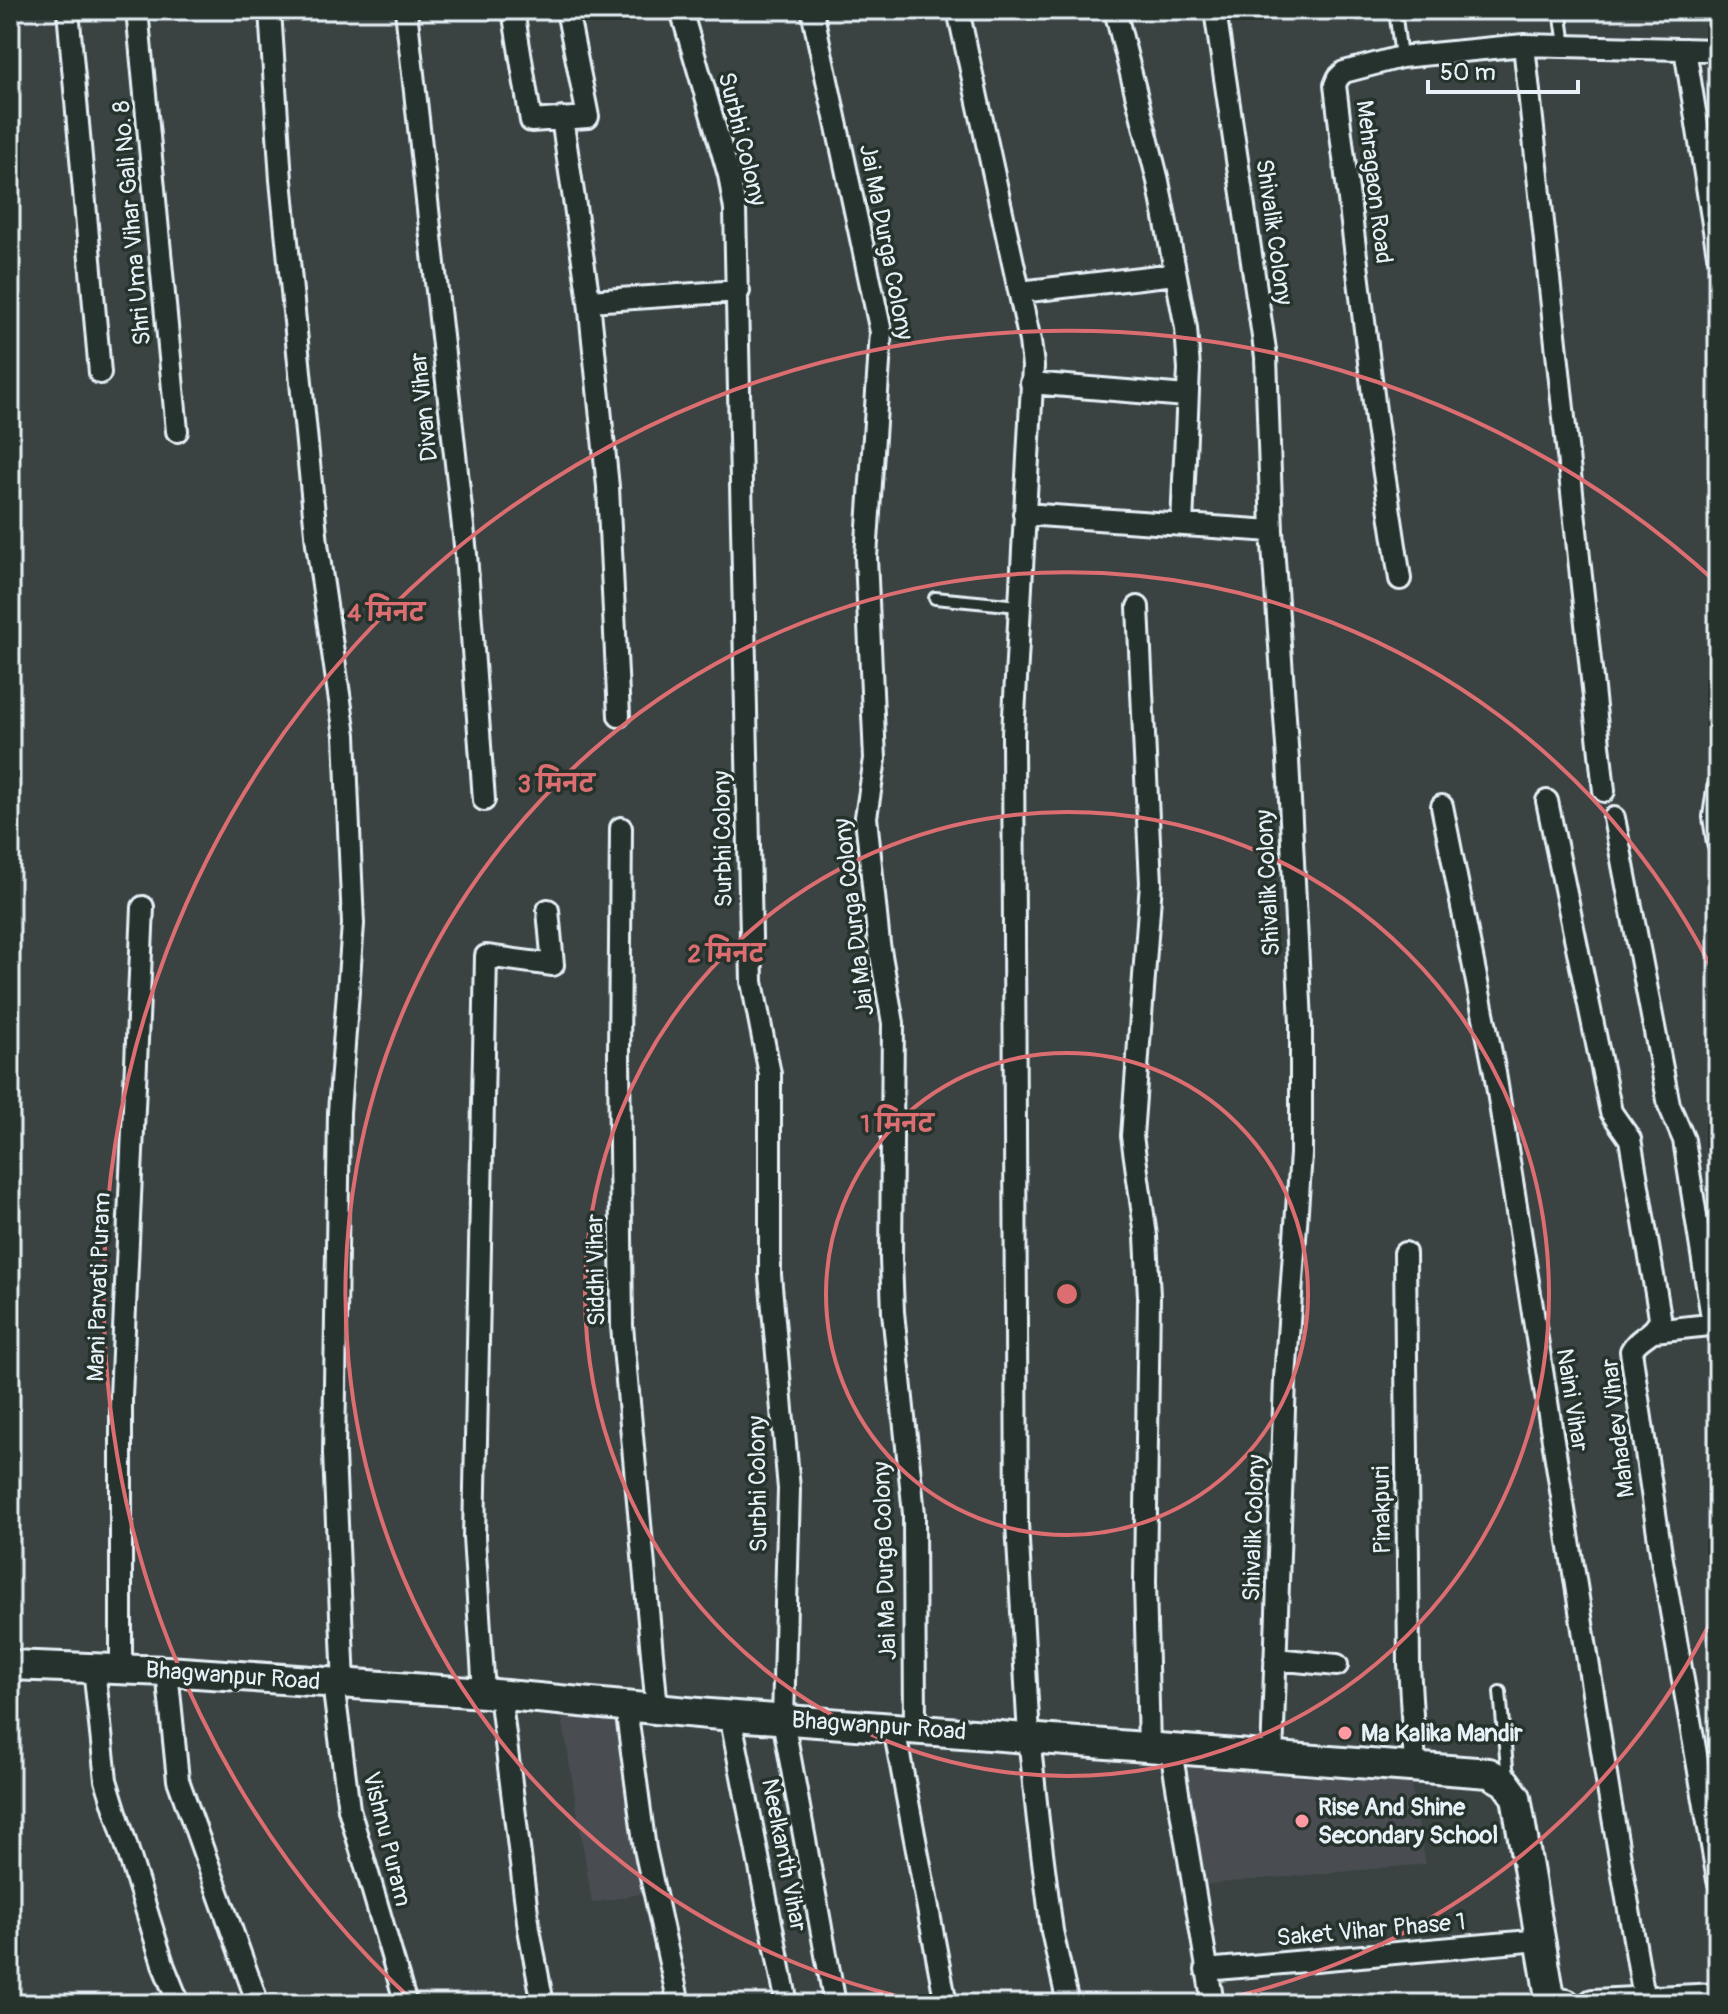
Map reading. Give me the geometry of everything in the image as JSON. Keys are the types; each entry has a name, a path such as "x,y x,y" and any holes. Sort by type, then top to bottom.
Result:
{"street":[{"path":"68,10 100,373"},
{"name":"Shri Uma Vihar Gali No. 8","path":"137,10 177,431"},
{"name":"Vishnu Puram","path":"270,10 281,180 317,544 345,735 353,924 339,1112 334,1454 338,1683 349,1809 406,2004"},
{"name":"Divan Vihar","path":"406,10 466,554 484,800"},
{"path":"513,10 531,121 588,117 567,10"},
{"name":"Surbhi Colony","path":"681,10 729,175 735,209 752,982 770,1074 770,1275 789,1489 783,1720 835,2004"},
{"name":"Jai Ma Durga Colony","path":"812,10 881,332 866,557 875,759 866,817 879,944 893,1023 893,1312 914,1514 905,1728 946,2004"},
{"path":"958,10 1020,292 1033,366 1013,734 1017,1523 1029,1737 1052,1931 1068,2004"},
{"path":"1115,10 1158,181 1186,328 1189,369 1182,524"},
{"name":"Shivalik Colony","path":"1215,10 1266,357 1272,531 1288,760 1301,1023 1301,1154 1285,1379 1272,1758"},
{"path":"1524,45 1604,791"},
{"name":"Mehragaon Road","path":"1400,579 1377,427 1335,85 1344,72 1401,57 1524,45 1718,50"},
{"path":"1685,49 1718,255"},
{"path":"562,118 589,301 608,487 619,716"},
{"path":"1020,292 1175,274"},
{"path":"589,301 739,291"},
{"path":"1031,383 1186,396"},
{"path":"1024,514 1272,531"},
{"path":"1138,607 1151,883 1132,1136 1146,1236 1149,1297 1145,1581 1160,1749 1213,2004"},
{"path":"1718,789 1714,817 1718,843"},
{"path":"1547,801 1611,1112 1630,1139 1660,1317 1654,1331 1716,1324 1684,1140 1669,1105 1614,818"},
{"name":"Naini Vihar","path":"1442,806 1495,1073 1645,2003"},
{"name":"Siddhi Vihar","path":"621,828 619,1056 622,1326 657,1709"},
{"name":"Mani Parvati Puram","path":"143,907 108,1668 106,1780 164,1967 179,2004"},
{"path":"543,2004 492,1694 474,1537 486,956 553,965 548,910"},
{"name":"Pinakpuri","path":"1405,1253 1409,1664 1415,1766"},
{"name":"Mahadev Vihar","path":"1654,1331 1635,1343 1631,1351 1662,1560 1718,1880"},
{"path":"1275,1659 1337,1665"},
{"name":"Bhagwanpur Road","path":"10,1665 167,1671 492,1694 783,1720 1272,1758 1415,1766 1489,1773 1509,1788"},
{"path":"167,1671 178,1780 258,2004"},
{"path":"626,1707 645,1849 679,2004"},
{"name":"Neelkanth Vihar","path":"730,1715 787,2004"},
{"path":"1509,1788 1516,1797 1552,2002"},
{"name":"Saket Vihar Phase 1","path":"1206,1970 1540,1940"},
{"path":"1593,2004 1718,1998"}],"lane":[{"path":"1395,10 1401,57"},
{"path":"1560,10 1565,45"},
{"path":"935,598 1019,606"},
{"path":"1500,1692 1509,1788"}],"shaded area":[{"path":"561,1710 616,1714 645,1893 592,1903"},
{"name":"Rise And Shine Secondary School","path":"1178,1763 1293,1771 1295,1777 1311,1778 1314,1773 1409,1775 1426,1864 1197,1885"}],"place":[{"name":"Ma Kalika Mandir","path":"1345,1733"},
{"name":"Rise And Shine Secondary School","path":"1302,1821"}]}
